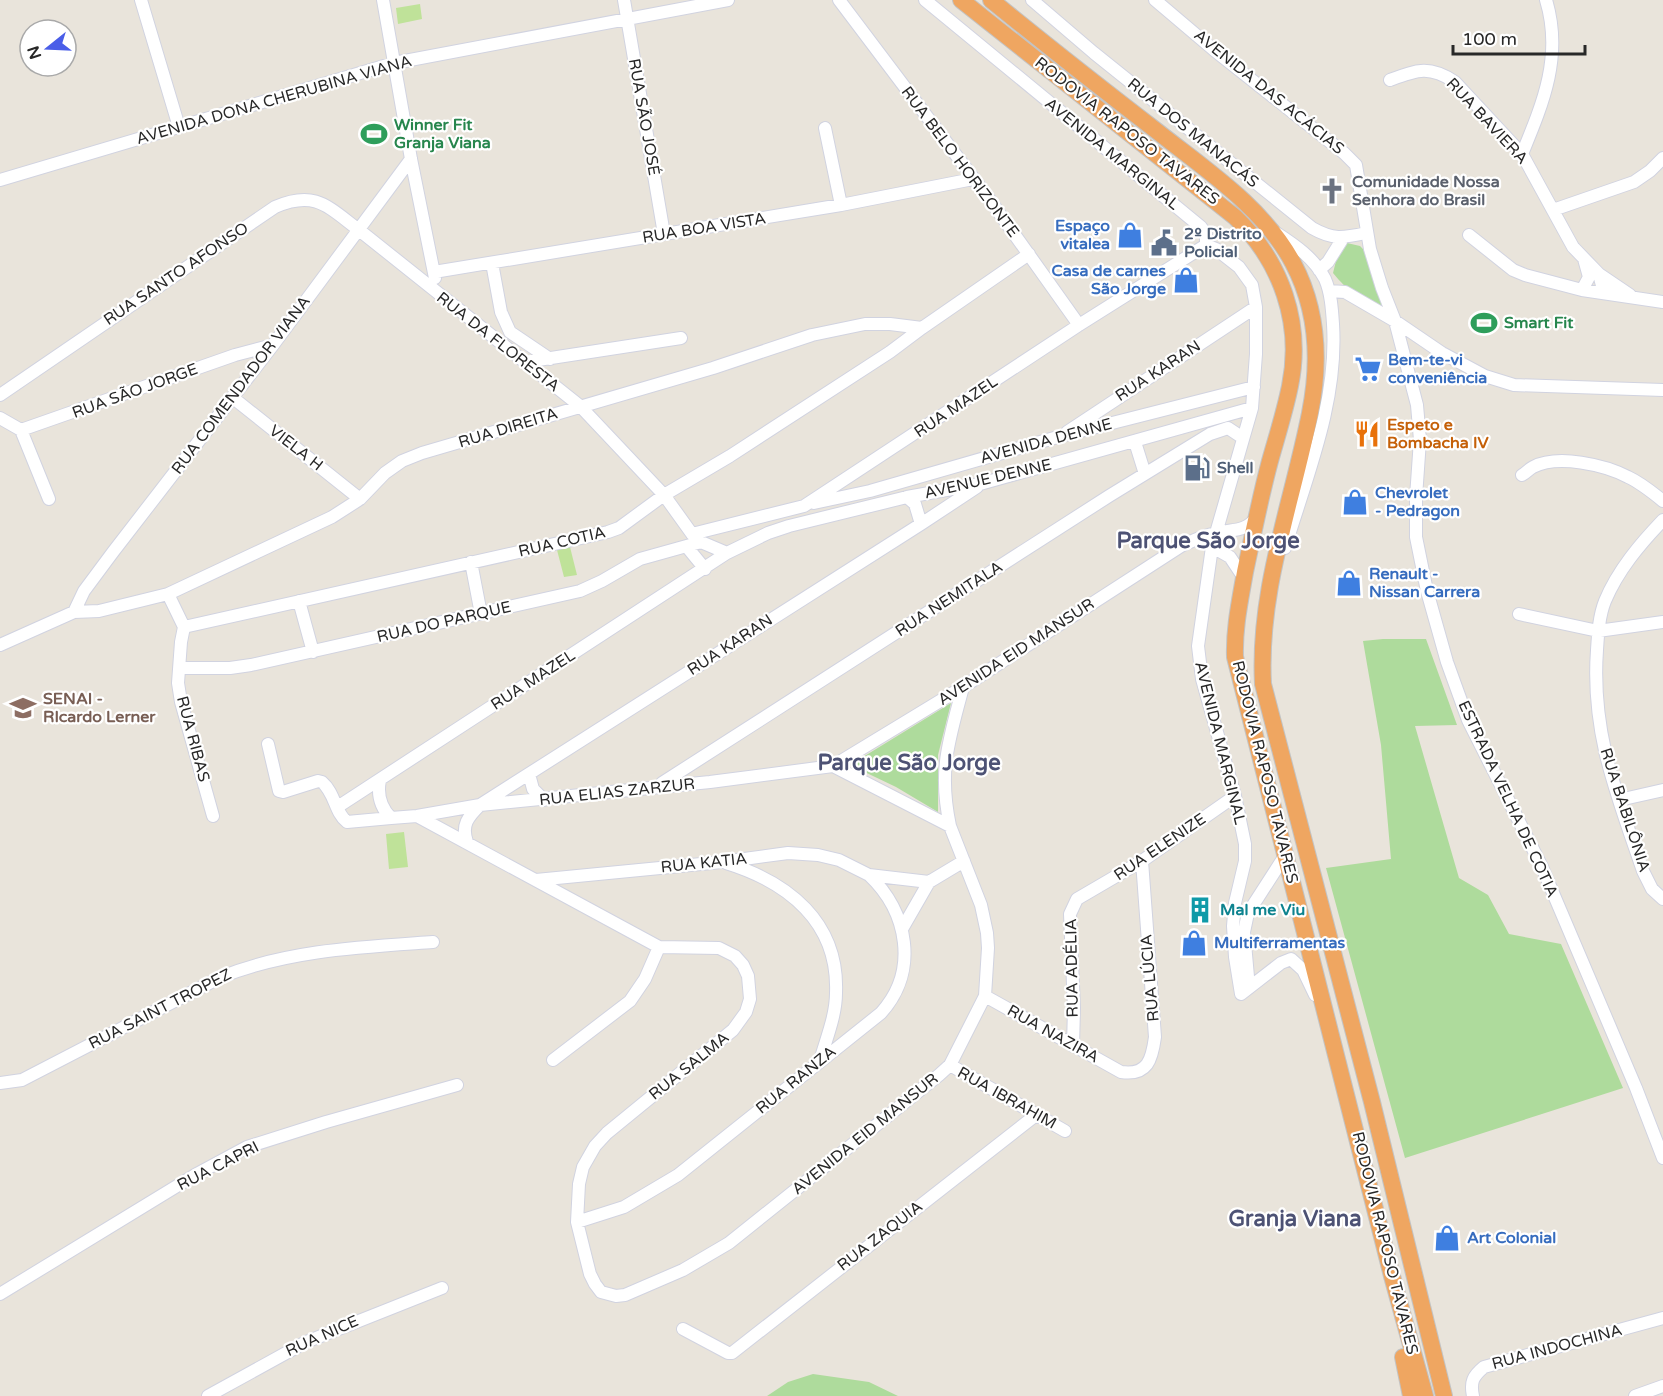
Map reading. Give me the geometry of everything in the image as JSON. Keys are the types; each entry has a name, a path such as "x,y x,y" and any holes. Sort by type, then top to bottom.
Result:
{"highway":[{"name":"RODOVIA RAPOSO TAVARES","path":"961,0 1235,216 1265,252 1279,277 1287,299 1293,325 1294,356 1290,386 1256,518 1236,616 1236,657 1392,1276 1425,1396"},
{"name":"RODOVIA RAPOSO TAVARES","path":"991,0 1230,190 1271,230 1293,263 1306,293 1316,345 1310,412 1273,565 1263,631 1263,684 1351,1022 1444,1396"},
{"path":"1009,0 1028,31"},
{"path":"1392,1276 1394,1310 1411,1396"}],"street":[{"path":"141,0 179,127"},
{"path":"383,0 438,294"},
{"name":"RUA SÃO JOSÉ","path":"624,0 664,234"},
{"name":"AVENIDA DONA CHERUBINA VIANA","path":"0,180 394,63 728,0"},
{"name":"RUA BELO HORIZONTE","path":"839,0 974,179 1079,326"},
{"name":"AVENIDA MARGINAL","path":"926,0 1202,227 1206,234 1206,245 1216,249 1239,267 1252,285 1256,307 1252,408 1215,533 1198,658 1235,796 1245,844 1245,861 1235,903 1233,926 1234,957 1245,991"},
{"name":"RUA DOS MANACÁS","path":"1032,0 1297,217 1322,234 1343,238 1366,233"},
{"name":"AVENIDA DAS ACÁCIAS","path":"1155,0 1356,165 1366,233 1382,288 1395,321"},
{"path":"1522,154 1550,74 1553,50 1552,22 1546,0"},
{"name":"RUA BAVIERA","path":"1390,80 1414,71 1431,70 1455,82 1522,154 1573,247 1599,274 1633,298"},
{"path":"825,128 841,205"},
{"path":"1553,210 1634,182 1663,158"},
{"name":"RUA COMENDADOR VIANA","path":"74,612 84,591 107,560 273,345 411,159"},
{"name":"RUA BOA VISTA","path":"413,274 841,205 974,179"},
{"name":"RUA SANTO AFONSO","path":"0,395 275,207 295,200 316,201 330,208 359,230"},
{"name":"RUA DA FLORESTA","path":"359,230 580,406 664,495 696,538"},
{"path":"1267,609 1313,462 1332,380 1335,344 1334,280 1323,266 1271,230"},
{"path":"1469,235 1513,270 1582,290 1663,302"},
{"path":"1323,266 1343,238"},
{"name":"RUA MAZEL","path":"696,538 804,506 1206,245"},
{"path":"922,328 1029,254"},
{"path":"1582,290 1589,277 1583,258"},
{"path":"492,263 501,312 510,332 550,359"},
{"path":"1599,274 1604,293"},
{"path":"1335,291 1395,321 1442,353 1485,376 1514,385 1663,390"},
{"name":"RUA KARAN","path":"1061,436 1256,307"},
{"name":"ESTRADA VELHA DE COTIA","path":"1395,321 1417,405 1420,440 1416,537 1419,557 1448,662 1468,720 1542,867 1636,1088 1663,1158"},
{"name":"RUA DIREITA","path":"0,645 74,612 99,611 168,594 313,527 360,499 385,473 402,461 422,453 712,368 812,335 865,324 922,328"},
{"name":"RUA COTIA","path":"184,627 619,528 664,495 730,456 890,352 922,328"},
{"path":"525,362 681,338"},
{"name":"RUA SÃO JORGE","path":"21,430 235,355 273,345"},
{"name":"AVENIDA DENNE","path":"804,506 870,491 1061,436 1254,387"},
{"name":"VIELA H","path":"232,397 360,499"},
{"path":"1108,403 1118,421"},
{"name":"AVENUE DENNE","path":"727,553 778,530 907,497 980,484 1252,408"},
{"path":"0,418 21,430 49,499"},
{"name":"RUA NEMITALA","path":"658,786 1145,474 1220,430 1228,428 1243,438"},
{"path":"1135,442 1145,474"},
{"path":"1522,475 1534,466 1551,463 1604,466 1630,477 1663,501"},
{"path":"863,469 860,476 861,482 870,491"},
{"name":"RUA KARAN","path":"480,805 980,484"},
{"path":"907,497 915,504 921,524"},
{"name":"AVENIDA EID MANSUR","path":"833,766 963,687 1181,546 1215,533 1236,531 1250,525 1256,518"},
{"name":"RUA BABILÔNIA","path":"1663,520 1623,568 1605,602 1598,631 1595,674 1596,710 1604,754 1643,871 1652,890 1663,898"},
{"path":"696,538 727,553"},
{"name":"RUA DO PARQUE","path":"179,669 240,667 580,591 640,559 687,547 696,538"},
{"path":"1198,538 1230,557 1244,578"},
{"path":"687,547 705,569"},
{"name":"RUA MAZEL","path":"339,806 727,553"},
{"path":"471,562 481,614"},
{"path":"168,594 184,627"},
{"path":"299,601 313,652"},
{"path":"1519,614 1598,631 1663,622"},
{"name":"RUA RIBAS","path":"184,627 178,683 181,702 213,816"},
{"name":"AVENIDA EID MANSUR","path":"616,1296 626,1295 683,1270 729,1243 950,1065 985,996 987,933 981,905 950,826 944,800 943,776 946,750 963,687"},
{"path":"268,744 279,791 322,782 339,806"},
{"path":"702,758 702,772 710,782"},
{"path":"833,766 950,826"},
{"name":"RUA ELIAS ZARZUR","path":"339,806 342,818 347,822 417,816 480,805 710,782 833,766"},
{"path":"529,774 533,789 544,800"},
{"path":"380,780 381,803 391,818"},
{"path":"1619,800 1663,790"},
{"name":"RUA ELENIZE","path":"1084,896 1142,861 1235,796"},
{"path":"467,842 464,834 466,820 480,805"},
{"name":"RUA SALMA","path":"417,816 659,947 719,948 735,956 743,965 748,976 750,999 741,1021 607,1133 583,1167 578,1192 577,1222 590,1274 601,1292 616,1296"},
{"name":"RUA KATIA","path":"536,880 722,862 788,853 811,854 839,860 869,875"},
{"path":"1245,991 1244,932 1248,913 1286,854"},
{"path":"902,928 929,882 964,861"},
{"name":"RUA LÚCIA","path":"1121,1072 1138,1072 1146,1067 1153,1054 1155,1037 1142,861"},
{"path":"722,862 761,875 788,891 797,898 814,919 825,937 834,968 836,995 833,1015 819,1061"},
{"path":"869,875 929,882"},
{"name":"RUA RANZA","path":"577,1222 624,1207 678,1175 881,1012 892,1000 899,987 904,938 892,901 883,888 869,875"},
{"name":"RUA ADÉLIA","path":"1073,1046 1074,1008 1070,914 1073,905 1084,896"},
{"path":"1235,903 1248,913"},
{"name":"RUA SAINT TROPEZ","path":"0,1083 22,1080 221,977 241,969 333,949 434,942"},
{"path":"553,1060 630,1001 645,979 659,947"},
{"path":"1245,991 1286,960 1292,959 1310,984 1333,1041"},
{"name":"RUA NAZIRA","path":"985,996 1121,1072"},
{"name":"RUA IBRAHIM","path":"950,1065 1065,1131"},
{"name":"RUA CAPRI","path":"0,1294 195,1175 247,1147 458,1085"},
{"name":"RUA ZAQUIA","path":"683,1329 724,1352 730,1353 735,1350 1035,1115"},
{"name":"RUA NICE","path":"208,1396 306,1342 442,1288"},
{"name":"RUA INDOCHINA","path":"1473,1396 1472,1380 1475,1374 1484,1367 1663,1318"},
{"path":"1635,1396 1663,1386"}],"green space":[{"path":"420,4 422,19 398,24 396,8"},
{"path":"1347,243 1360,246 1366,252 1389,310 1365,302 1333,273 1336,261"},
{"path":"570,547 577,575 564,577 557,550"},
{"path":"1426,639 1457,725 1415,726 1459,878 1488,895 1509,934 1561,944 1623,1088 1405,1158 1326,868 1391,859 1381,745 1363,641"},
{"path":"951,703 938,755 938,812 896,787 850,765"},
{"path":"404,832 408,867 389,869 386,834"},
{"path":"813,1374 869,1382 898,1396 767,1396 788,1382"}],"place":[{"name":"Winner Fit Granja Viana","path":"374,134"},
{"name":"Comunidade Nossa Senhora do Brasil","path":"1332,191"},
{"name":"Espaço vitalea","path":"1130,235"},
{"name":"2º Distrito Policial","path":"1164,243"},
{"name":"Casa de carnes São Jorge","path":"1186,280"},
{"name":"Smart Fit","path":"1484,323"},
{"name":"Bem-te-vi conveniência","path":"1368,369"},
{"name":"Espeto e Bombacha IV","path":"1367,434"},
{"name":"Shell","path":"1197,468"},
{"name":"Chevrolet - Pedragon","path":"1355,502"},
{"name":"Renault - Nissan Carrera","path":"1349,583"},
{"name":"SENAI - RIcardo Lerner","path":"23,708"},
{"name":"Mal me Viu","path":"1200,910"},
{"name":"Multiferramentas","path":"1194,943"},
{"name":"Art Colonial","path":"1447,1238"}],"district":[{"name":"Parque São Jorge","path":"1208,541"},
{"name":"Parque São Jorge","path":"909,763"},
{"name":"Granja Viana","path":"1295,1219"}]}
